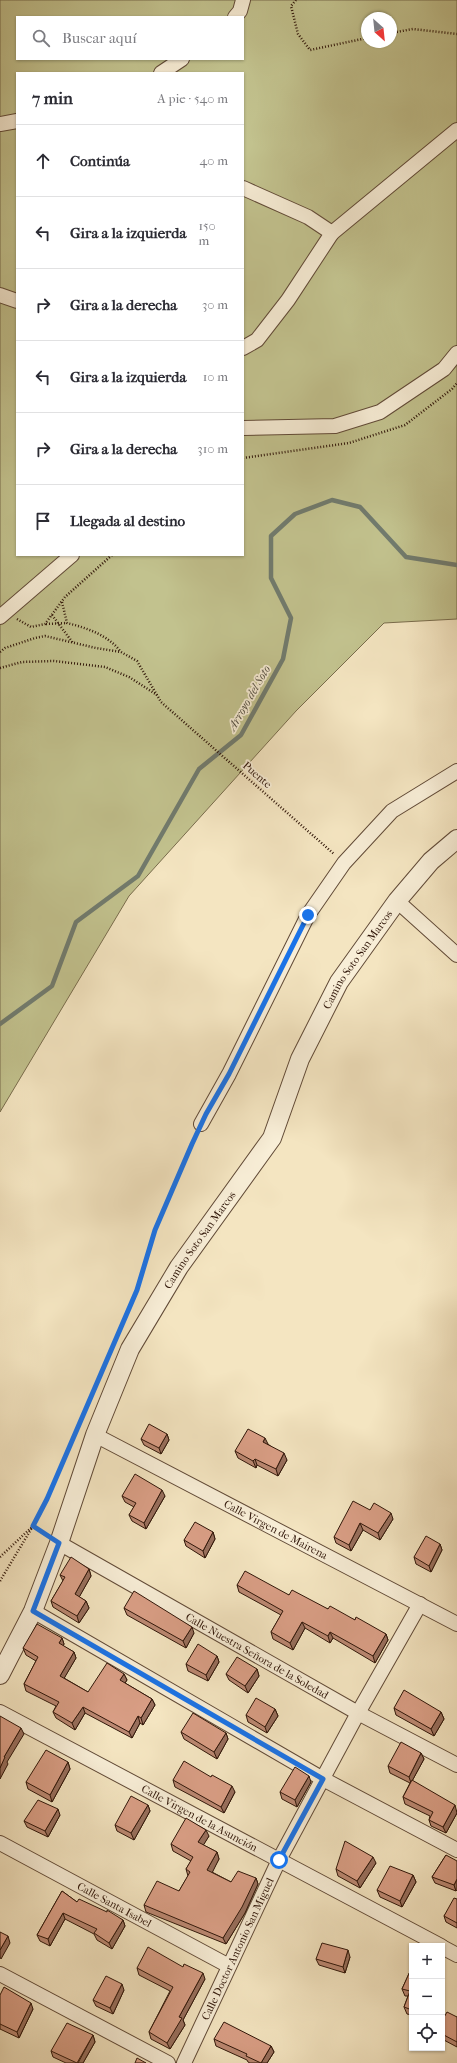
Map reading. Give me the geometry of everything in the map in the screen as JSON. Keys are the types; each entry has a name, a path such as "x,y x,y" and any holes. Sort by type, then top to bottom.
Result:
{"street":[{"path":"236,16 240,11 243,0"},
{"path":"162,72 180,60"},
{"path":"0,124 16,121"},
{"path":"244,347 257,340 279,311 332,233 457,130"},
{"path":"244,188 308,217 332,233"},
{"path":"0,295 16,302"},
{"path":"244,428 335,426 380,412 444,369 457,353"},
{"path":"4,613 71,556"},
{"path":"201,1124 229,1074 308,915 344,863 392,811 457,771"},
{"name":"Camino Soto San Marcos","path":"0,1674 33,1611 59,1543 95,1435 130,1349 179,1267 272,1138 300,1059 339,982 397,901 431,861 457,839"},
{"path":"397,901 457,956"},
{"name":"Calle Virgen de Mairena","path":"95,1435 457,1624"},
{"name":"Calle Nuestra Señora de la Soledad","path":"59,1543 358,1713 457,1766"},
{"name":"Calle Doctor Antonio San Miguel","path":"184,2063 279,1860 358,1713 420,1604"},
{"path":"33,1611 323,1779 457,1850"},
{"name":"Calle Virgen de la Asunción","path":"0,1712 435,1943"},
{"name":"Calle Santa Isabel","path":"0,1843 229,1966"},
{"name":"Calle Virgen de la Asunción","path":"445,1948 457,1954"},
{"path":"0,1974 168,2063"}],"path":[{"path":"296,0 291,6 292,13 298,34 310,50 361,39"},
{"path":"397,33 414,29 457,34"},
{"path":"45,624 62,602 111,556"},
{"path":"62,602 67,623"},
{"path":"4,613 31,627 45,624 67,623 90,630 114,643 121,652"},
{"path":"52,615 73,643"},
{"path":"0,652 5,648 45,636 121,652"},
{"name":"Puente","path":"121,652 137,661 161,702 336,856"},
{"path":"0,668 22,662 54,661 105,666 130,677 157,695"},
{"path":"0,1581 33,1526 47,1499 137,1290 155,1230 201,1124"},
{"path":"33,1526 59,1543"},
{"path":"0,1557 33,1526"}],"green space":[{"path":"0,0 457,0 457,619 384,623 296,711 129,896 0,1112"}],"building":[{"path":"149,1424 167,1434 159,1448 141,1439"},
{"path":"248,1429 265,1438 263,1442 284,1453 276,1469 255,1459 253,1461 235,1451"},
{"path":"135,1474 162,1490 144,1523 129,1515 136,1503 122,1496"},
{"path":"353,1501 370,1510 374,1503 391,1513 378,1533 360,1523 349,1545 334,1537"},
{"path":"195,1522 213,1532 203,1551 184,1540"},
{"path":"426,1536 440,1544 429,1566 414,1557"},
{"path":"71,1557 89,1569 75,1594 86,1601 77,1616 51,1601 65,1577 60,1575"},
{"path":"245,1571 289,1595 292,1590 328,1609 330,1606 355,1620 356,1617 386,1634 373,1656 330,1632 328,1636 302,1622 290,1643 271,1632 283,1611 237,1585"},
{"path":"134,1591 192,1627 183,1641 124,1608"},
{"path":"37,1624 62,1638 59,1643 74,1652 60,1676 88,1692 107,1663 124,1674 120,1680 152,1699 141,1718 138,1716 129,1732 83,1707 72,1723 53,1712 59,1702 24,1684 38,1657 23,1648"},
{"path":"198,1644 217,1656 206,1675 186,1664"},
{"path":"237,1657 257,1669 245,1686 226,1674"},
{"path":"404,1690 441,1712 431,1729 394,1708"},
{"path":"256,1698 275,1709 265,1727 246,1715"},
{"path":"193,1713 226,1733 214,1752 181,1732"},
{"path":"0,1716 21,1728 4,1757 0,1768"},
{"path":"401,1742 421,1753 409,1777 388,1766"},
{"path":"46,1750 68,1762 50,1795 26,1782"},
{"path":"184,1761 211,1777 212,1775 232,1786 221,1807 173,1780"},
{"path":"295,1767 309,1776 295,1800 280,1792"},
{"path":"412,1780 455,1805 443,1827 429,1820 433,1812 403,1797"},
{"path":"131,1796 148,1805 131,1833 115,1825"},
{"path":"38,1800 58,1809 45,1831 24,1821"},
{"path":"186,1818 206,1830 198,1842 217,1852 207,1870 231,1882 238,1871 256,1878 242,1907 223,1938 144,1905 157,1881 179,1891 190,1872 186,1869 193,1857 171,1844"},
{"path":"345,1841 373,1857 357,1881 336,1869"},
{"path":"446,1855 457,1861 457,1879 454,1885 432,1877"},
{"path":"390,1866 413,1875 400,1901 377,1890"},
{"path":"62,1891 77,1902 79,1899 107,1912 107,1910 123,1920 109,1943 94,1933 97,1929 63,1913 48,1939 37,1935"},
{"path":"454,1898 457,1899 457,1923 444,1916"},
{"path":"0,1932 8,1936 0,1950"},
{"path":"322,1943 348,1950 343,1967 316,1959"},
{"path":"148,1947 183,1967 184,1964 203,1973 179,2017 182,2018 167,2043 149,2032 173,1987 137,1968"},
{"path":"409,1974 409,1991 402,1989"},
{"path":"106,1976 122,1984 110,2008 93,2000"},
{"path":"4,1987 31,2003 17,2032 0,2024 0,1995"},
{"path":"409,1994 409,2009 404,2007"},
{"path":"447,2012 457,2017 457,2042 445,2036 445,2016"},
{"path":"224,2022 271,2046 261,2063 246,2056 247,2054 214,2039"},
{"path":"67,2023 93,2035 77,2063 51,2051"},
{"path":"137,2058 146,2063 135,2063"}],"waterway":[{"name":"Arroyo del Soto","path":"0,1024 52,986 76,922 138,876 199,769 241,735 283,659 291,618 271,578 271,536 295,514 332,500 360,507 406,557 457,565"}],"route":[{"path":"279,1860 323,1779 33,1611 59,1543 33,1526 47,1499 118,1330 137,1290 155,1230 192,1144 206,1114 229,1074 308,915"}]}
